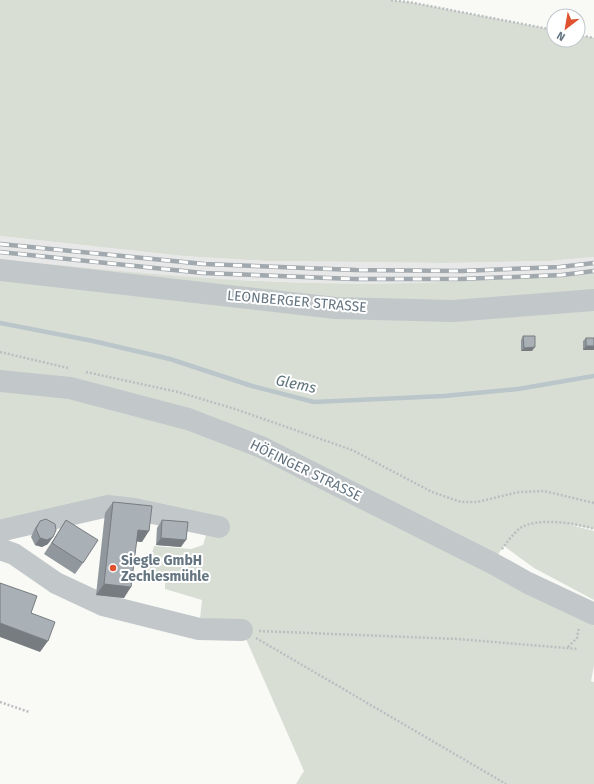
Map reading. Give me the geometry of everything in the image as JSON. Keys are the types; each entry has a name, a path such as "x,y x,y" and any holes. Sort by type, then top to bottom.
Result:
{"street":[{"name":"LEONBERGER STRASSE","path":"0,270 336,308 453,311 594,300"},
{"name":"HÖFINGER STRASSE","path":"0,381 70,388 188,419 261,447 492,563 586,617"},
{"path":"0,534 3,530 108,506 134,509 219,527"},
{"path":"0,549 14,554 56,583 104,605 199,629 242,630"}],"path":[{"path":"391,0 414,2 546,28"},
{"path":"0,352 72,369"},
{"name":"HÖFINGER STRASSE","path":"79,370 178,392 235,409 352,450 432,492 461,502 477,502 519,492 544,491 594,503"},
{"path":"492,563 504,546 520,528 540,522 560,522 594,529"},
{"path":"567,647 577,638 579,630 586,617"},
{"path":"242,630 466,640 578,649"},
{"path":"242,630 506,784"},
{"path":"0,702 29,712"}],"shaded area":[{"path":"0,0 391,0 414,3 546,28 546,48 586,48 586,36 594,38 594,257 550,261 446,263 265,261 183,256 0,236"},
{"path":"0,236 183,256 265,261 446,263 550,261 594,257 594,273 477,281 399,283 317,283 182,278 0,259"},
{"path":"0,259 118,271 197,277 316,283 455,281 594,273 594,295 454,307 0,273"},
{"path":"0,274 216,297 594,303 594,529 567,524 594,531 594,600 534,568 504,546 492,563 594,614 594,666 591,681 594,682 594,784 296,784 304,771 242,630 199,629 202,600 165,589 165,576 145,577 154,546 191,549 203,545 208,529 134,509 0,542"}],"building":[{"path":"523,336 535,336 535,347 524,348"},
{"path":"586,338 594,338 594,346 586,346"},
{"name":"Siegle GmbH Zechlesmühle","path":"113,502 152,506 149,531 138,530 131,587 104,584"},
{"path":"46,519 55,524 56,530 53,537 47,540 40,538 36,529 40,521"},
{"path":"66,520 98,540 83,563 52,543"},
{"path":"162,520 188,522 186,540 161,538"},
{"path":"0,583 37,596 31,613 55,622 48,641 0,623"}],"waterway":[{"name":"Glems","path":"0,323 93,341 170,359 252,386 314,402 444,396 518,389 594,376"}],"railway":[{"path":"0,244 204,264 356,270 461,271 560,267 594,263"},
{"path":"0,252 203,273 354,279 461,279 562,275 594,271"}],"place":[{"name":"Siegle GmbH Zechlesmühle","path":"113,568"}]}
